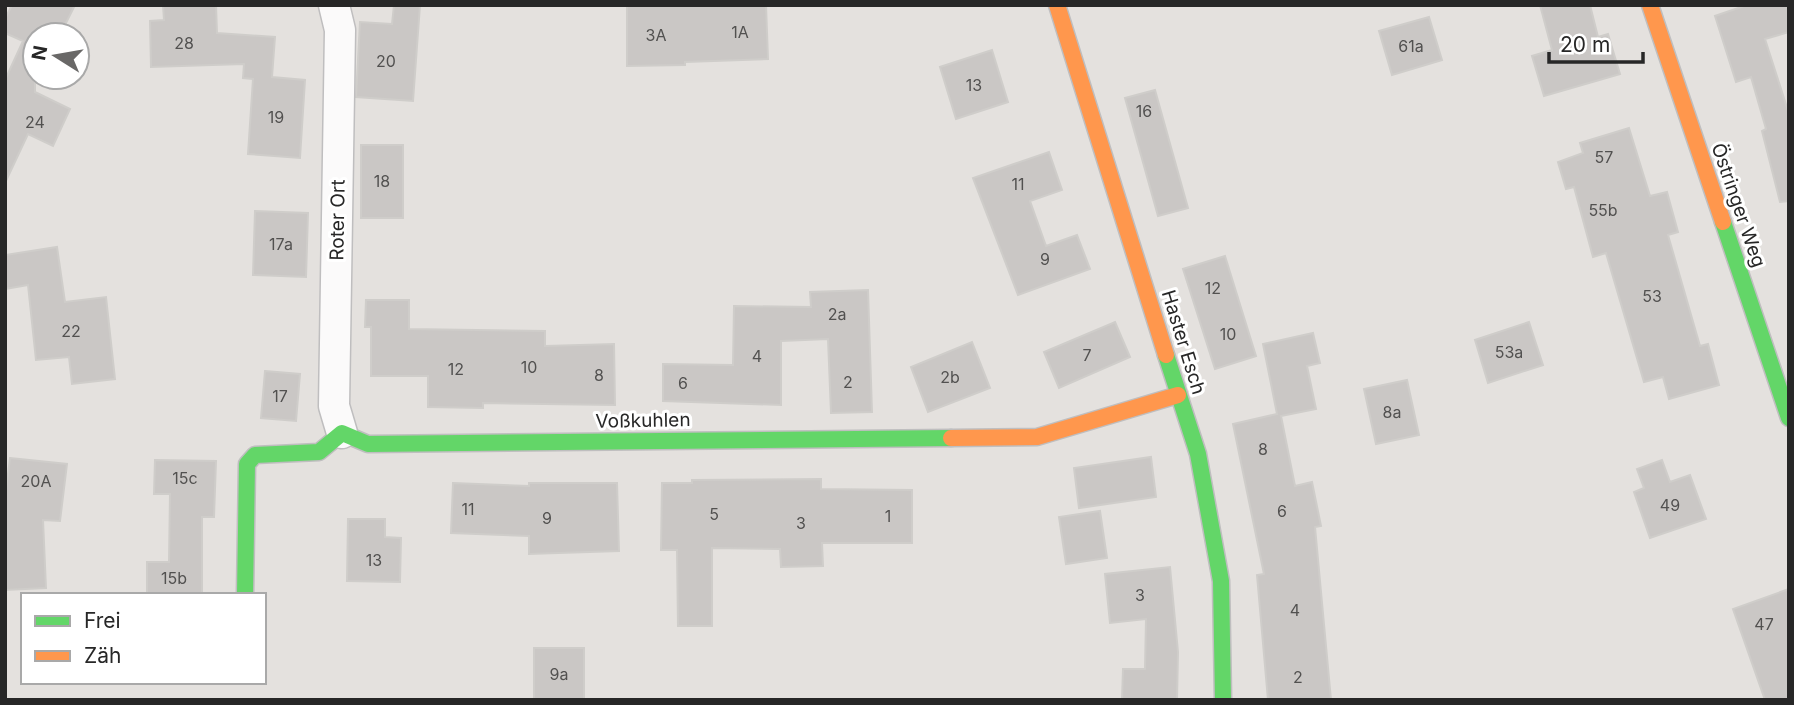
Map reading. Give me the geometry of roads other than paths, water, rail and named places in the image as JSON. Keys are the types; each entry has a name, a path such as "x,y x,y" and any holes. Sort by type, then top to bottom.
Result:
{"street":[{"name":"Roter Ort","path":"334,5 340,30 334,406 342,433"},
{"name":"Haster Esch","path":"1057,5 1198,454 1221,581 1223,700"},
{"name":"Östringer Weg","path":"1650,5 1789,418"},
{"name":"Voßkuhlen","path":"342,433 368,444 1037,437 1178,395"},
{"path":"245,593 247,464 255,454 319,452 342,433"}]}
